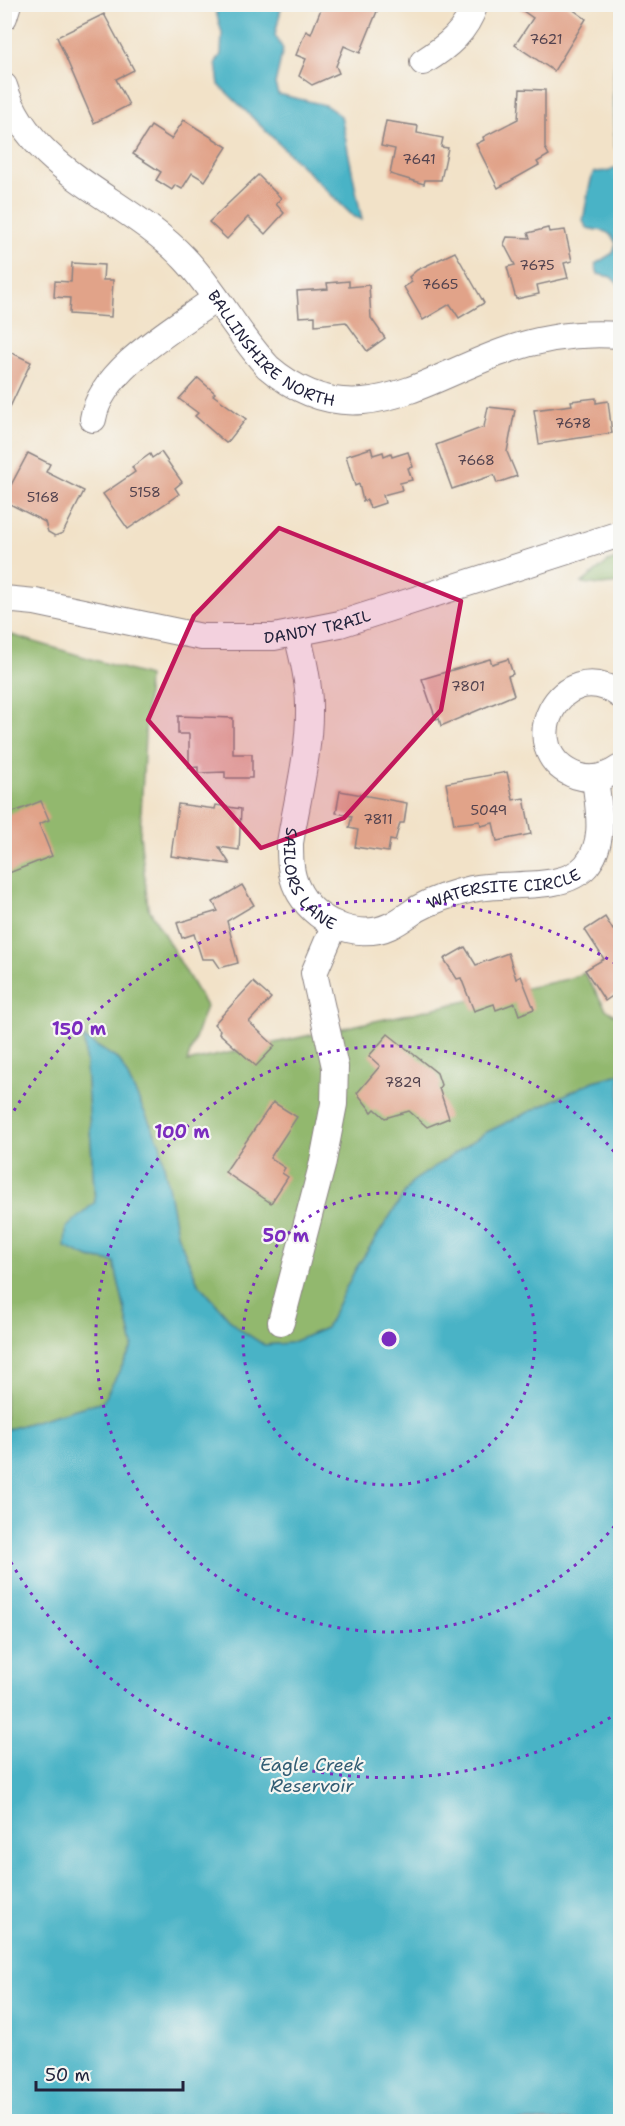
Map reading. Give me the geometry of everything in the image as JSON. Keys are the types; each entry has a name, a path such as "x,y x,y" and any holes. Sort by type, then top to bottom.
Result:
{"street":[{"path":"4,17 8,4"},
{"path":"423,62 446,48 458,36 471,17 476,4"},
{"name":"BALLINSHIRE NORTH","path":"4,86 11,105 24,128 42,149 147,226 177,252 257,354 275,373 315,395 342,401 368,401 394,397 532,342 578,334 621,335"},
{"path":"93,419 101,399 121,370 215,299"},
{"name":"DANDY TRAIL","path":"4,599 35,602 202,637 247,638 297,634 362,617 621,534"},
{"name":"SAILORS LANE","path":"281,1322 330,1131 334,1104 335,1067 314,973 335,924 313,909 301,896 290,861 290,843 309,707 306,674 297,634"},
{"path":"621,695 600,685 579,686 560,697 548,714 545,736 552,756 561,767 574,775 595,778 611,774 621,768"},
{"name":"WATERSITE CIRCLE","path":"335,924 357,931 377,930 389,927 425,905 468,890 513,883 551,884 568,879 590,861 600,835 595,778"}],"highlighted area":[{"path":"279,528 461,601 441,710 344,818 261,848 148,720 194,616"}],"green space":[{"path":"620,557 620,583 601,585 582,583 608,562"},
{"path":"5,633 148,676 140,834 148,907 206,1006 187,1062 568,979 584,973 606,1009 620,1016 620,1074 594,1081 487,1132 412,1182 355,1270 326,1328 290,1343 264,1345 236,1327 198,1283 177,1234 160,1144 120,1061 84,1038 95,1203 67,1228 89,1258 114,1262 133,1346 103,1401 5,1430"}],"water":[{"path":"214,5 282,5 275,35 283,49 275,84 278,94 325,105 341,116 362,220 353,216 219,85 216,63 221,54 222,33"},
{"path":"620,5 620,149 616,149 613,83"},
{"path":"619,166 620,286 611,277 598,274 595,264 613,253 616,244 614,239 605,231 587,228 583,221 594,172 609,171"},
{"name":"Eagle Creek Reservoir","path":"84,1038 120,1061 160,1144 177,1234 198,1283 236,1327 264,1345 290,1343 326,1328 355,1270 412,1182 487,1132 594,1081 620,1074 620,2121 5,2121 5,1430 103,1401 133,1346 114,1262 89,1258 65,1247 66,1228 95,1202"}],"building":[{"path":"323,4 380,4 360,53 344,46 336,66 339,73 312,85 299,76 306,59 296,55 306,31 311,34"},
{"path":"513,4 565,4 586,19 554,71 515,45 533,18"},
{"path":"104,14 134,70 116,79 129,105 94,123 57,37"},
{"path":"520,89 545,90 545,148 549,155 537,162 539,165 498,188 476,144 484,140 483,137 518,119"},
{"path":"184,120 227,147 205,181 192,173 182,189 175,185 172,190 156,180 161,172 133,154 151,126 171,139"},
{"path":"386,121 418,126 417,133 443,138 441,147 448,148 441,180 425,180 424,184 390,174 395,149 381,146"},
{"path":"258,175 281,198 276,204 284,213 265,234 248,217 227,239 209,222"},
{"path":"548,228 549,232 565,230 572,261 564,263 568,278 537,285 539,294 516,299 507,267 515,265 504,244 507,237 530,238 528,233"},
{"path":"455,252 484,303 459,318 450,304 423,320 404,287 412,282 409,277 417,270"},
{"path":"72,263 104,265 103,280 113,280 111,317 69,314 70,298 54,297 55,281 71,282"},
{"path":"349,281 349,287 369,285 371,318 385,338 367,351 346,322 315,325 315,316 299,317 297,291 328,289 327,283"},
{"path":"4,349 31,362 4,420"},
{"path":"198,378 215,393 213,395 246,419 226,443 195,416 198,413 179,399"},
{"path":"596,398 596,403 608,401 612,433 539,444 534,410 572,405 571,401"},
{"path":"488,407 515,410 507,452 517,476 497,483 494,475 452,489 436,445 484,427"},
{"path":"371,448 373,455 383,452 384,456 391,453 392,457 408,452 413,467 408,468 412,480 400,483 402,490 383,495 385,503 370,508 367,500 363,501 359,484 355,486 346,456"},
{"path":"161,452 182,482 175,488 179,494 128,529 103,494 135,472 132,467 150,454 152,458"},
{"path":"28,453 50,464 46,472 84,491 63,533 55,536 48,532 45,522 4,501 4,482 11,485"},
{"path":"490,659 492,664 508,659 513,674 508,676 514,695 441,726 439,718 436,719 422,679"},
{"path":"178,716 233,718 233,754 252,754 252,778 225,778 225,772 198,773 198,767 189,768 189,734 178,734"},
{"path":"507,772 513,800 524,798 531,834 497,841 493,823 481,826 480,821 454,824 446,783"},
{"path":"340,791 407,803 404,823 400,823 395,841 390,840 388,852 355,847 358,830 349,828 352,816 336,813"},
{"path":"41,801 49,820 39,824 52,856 4,875 4,816"},
{"path":"178,804 215,809 216,805 241,809 239,850 219,847 230,864 171,856"},
{"path":"242,885 254,905 227,921 238,963 220,968 214,959 202,959 194,934 182,938 177,923 218,911 213,902"},
{"path":"605,917 613,930 621,925 621,990 605,1001 585,970 604,959 585,930"},
{"path":"465,947 476,965 508,953 516,979 521,976 534,1009 519,1015 515,1003 496,1010 494,1004 474,1011 461,978 457,979 444,959"},
{"path":"253,982 271,998 249,1022 275,1046 256,1066 219,1033 220,1030 214,1024"},
{"path":"388,1034 437,1073 441,1085 439,1088 449,1118 427,1127 409,1111 385,1118 375,1109 372,1112 357,1093 380,1066 369,1056"},
{"path":"273,1102 297,1117 270,1158 285,1168 282,1173 288,1177 271,1203 225,1172"}]}
